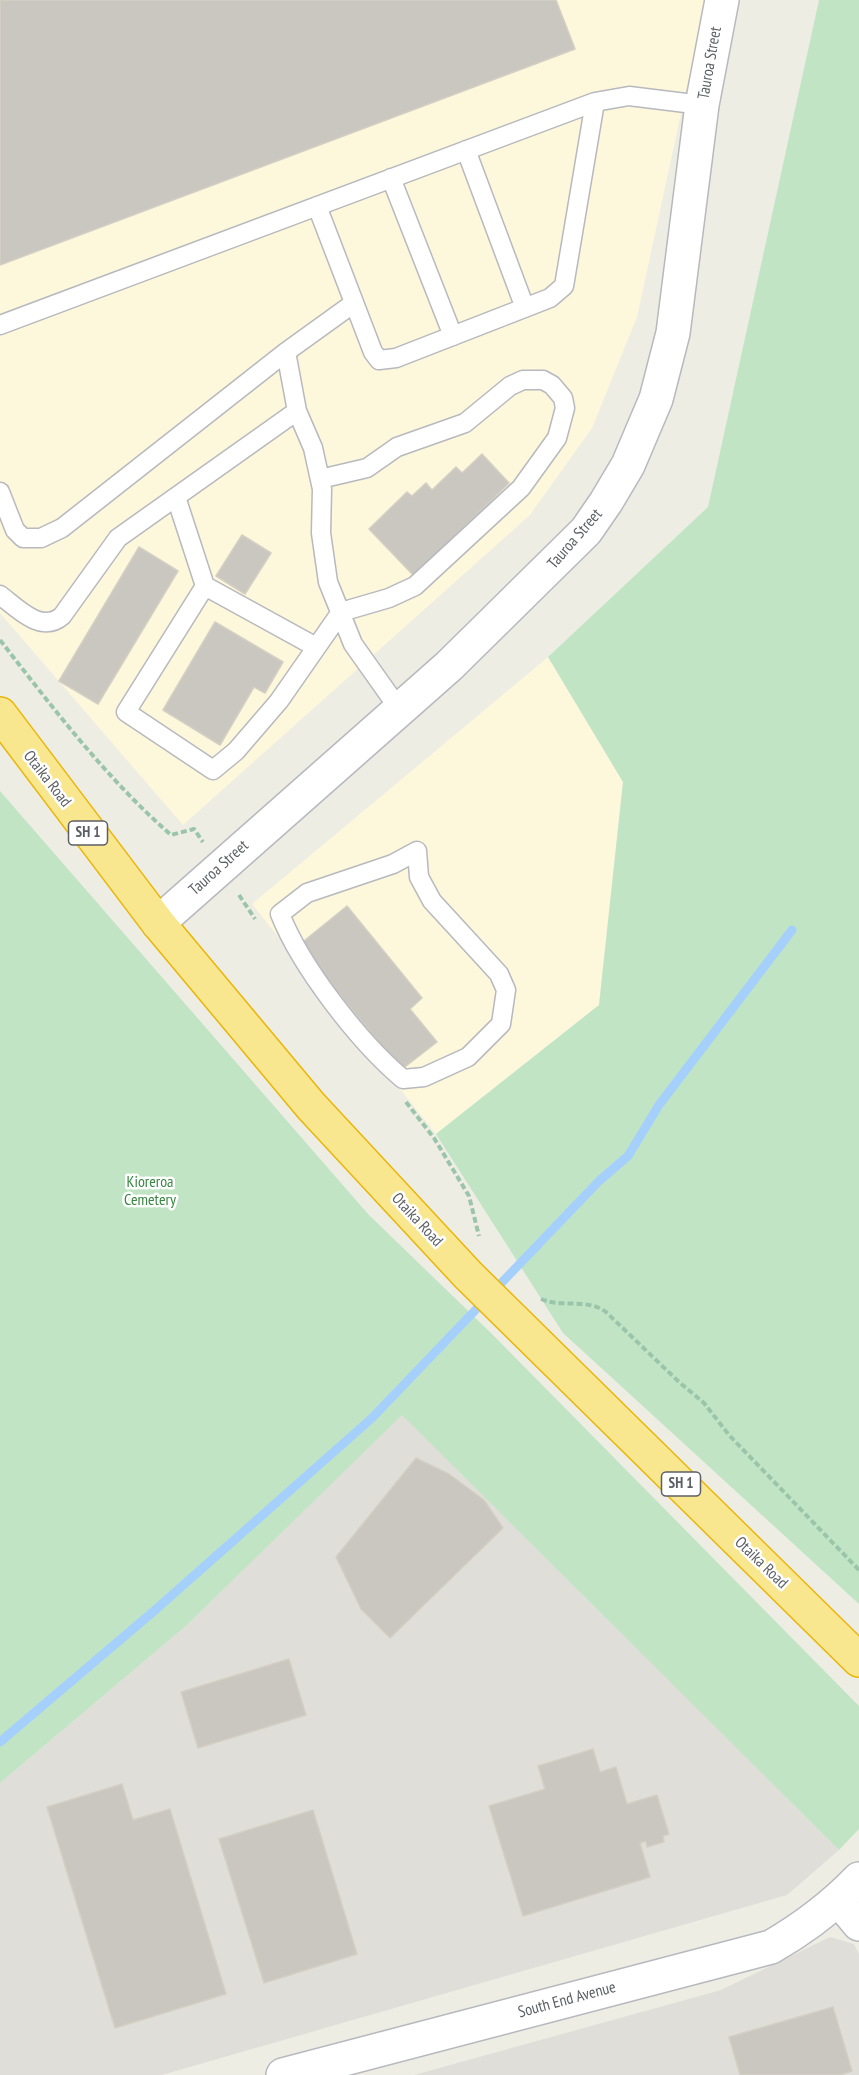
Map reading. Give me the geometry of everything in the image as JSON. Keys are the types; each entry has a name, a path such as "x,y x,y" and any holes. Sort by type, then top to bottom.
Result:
{"highway":[{"name":"Otaika Road","path":"0,714 9,733 158,923 311,1106 468,1275 859,1660"}],"street":[{"name":"Tauroa Street","path":"158,923 518,601 586,531 628,465 656,399 673,333 702,105 722,0"},
{"name":"South End Avenue","path":"283,2075 771,1947 852,1901"}],"lane":[{"path":"0,325 595,102 629,96 702,105"},
{"path":"316,206 373,352 379,360 396,358 550,298 564,286 595,102"},
{"path":"466,150 525,308"},
{"path":"391,178 453,336"},
{"path":"0,492 15,530 23,538 41,538 62,528 286,352 354,303"},
{"path":"286,352 297,411 313,448 320,479 321,532 328,582 353,644 399,709"},
{"path":"205,586 126,712 213,770 237,751 279,701 341,612 389,598 415,586 521,488 557,438 565,408 563,398 552,385 543,380 523,380 510,386 465,423 396,447 367,468 320,479"},
{"path":"0,594 41,623 55,622 118,538 297,411"},
{"path":"176,497 205,586 316,647"},
{"path":"417,851 419,877 432,901 499,974 506,990 501,1024 468,1058 402,1087 315,976 290,939 280,914 307,893 393,864 417,851"}],"path":[{"path":"0,640 75,736 150,817 171,835 194,829 260,927"},
{"path":"402,1087 469,1196 478,1235 484,1243"},
{"path":"538,1297 550,1303 598,1305 704,1403 729,1435 859,1570"}],"shaded area":[{"path":"0,0 708,0 688,81 637,317 592,428 530,515 183,825 0,613"},
{"path":"548,657 623,782 599,1005 436,1134 252,904"},
{"path":"402,1414 839,1850 787,1895 162,2075 0,2075 0,1783 187,1625"},
{"path":"830,1937 854,1944 859,1954 859,2075 414,2075 721,1990"}],"green space":[{"path":"819,0 859,0 859,1604 563,1333 436,1134 599,1005 623,782 548,657 708,507"},
{"name":"Kioreroa Cemetery","path":"0,791 368,1214 491,1333 859,1706 859,1829 839,1850 402,1415 187,1625 0,1783"}],"building":[{"path":"0,0 556,0 575,49 0,265"},
{"path":"482,454 509,483 414,576 369,529 407,492 412,496 426,483 432,490 456,467 462,473"},
{"path":"242,535 271,553 245,594 216,576"},
{"path":"139,547 178,571 98,704 59,681"},
{"path":"215,622 283,662 265,693 254,687 220,745 163,710"},
{"path":"347,906 422,998 410,1009 437,1042 401,1070 299,945"},
{"path":"416,1458 449,1474 484,1500 503,1528 390,1638 361,1609 336,1557"},
{"path":"289,1659 306,1715 198,1748 181,1692"},
{"path":"593,1749 600,1772 616,1767 627,1804 657,1795 669,1834 663,1836 664,1842 647,1847 646,1841 640,1843 650,1877 523,1916 489,1806 545,1789 538,1766"},
{"path":"122,1784 133,1820 170,1809 226,1994 115,2028 47,1807"},
{"path":"313,1810 357,1954 264,1983 219,1839"},
{"path":"833,2007 852,2071 840,2075 740,2075 729,2037"}],"waterway":[{"path":"0,1742 154,1611 372,1418 599,1181 628,1156 659,1105 792,930"}]}
